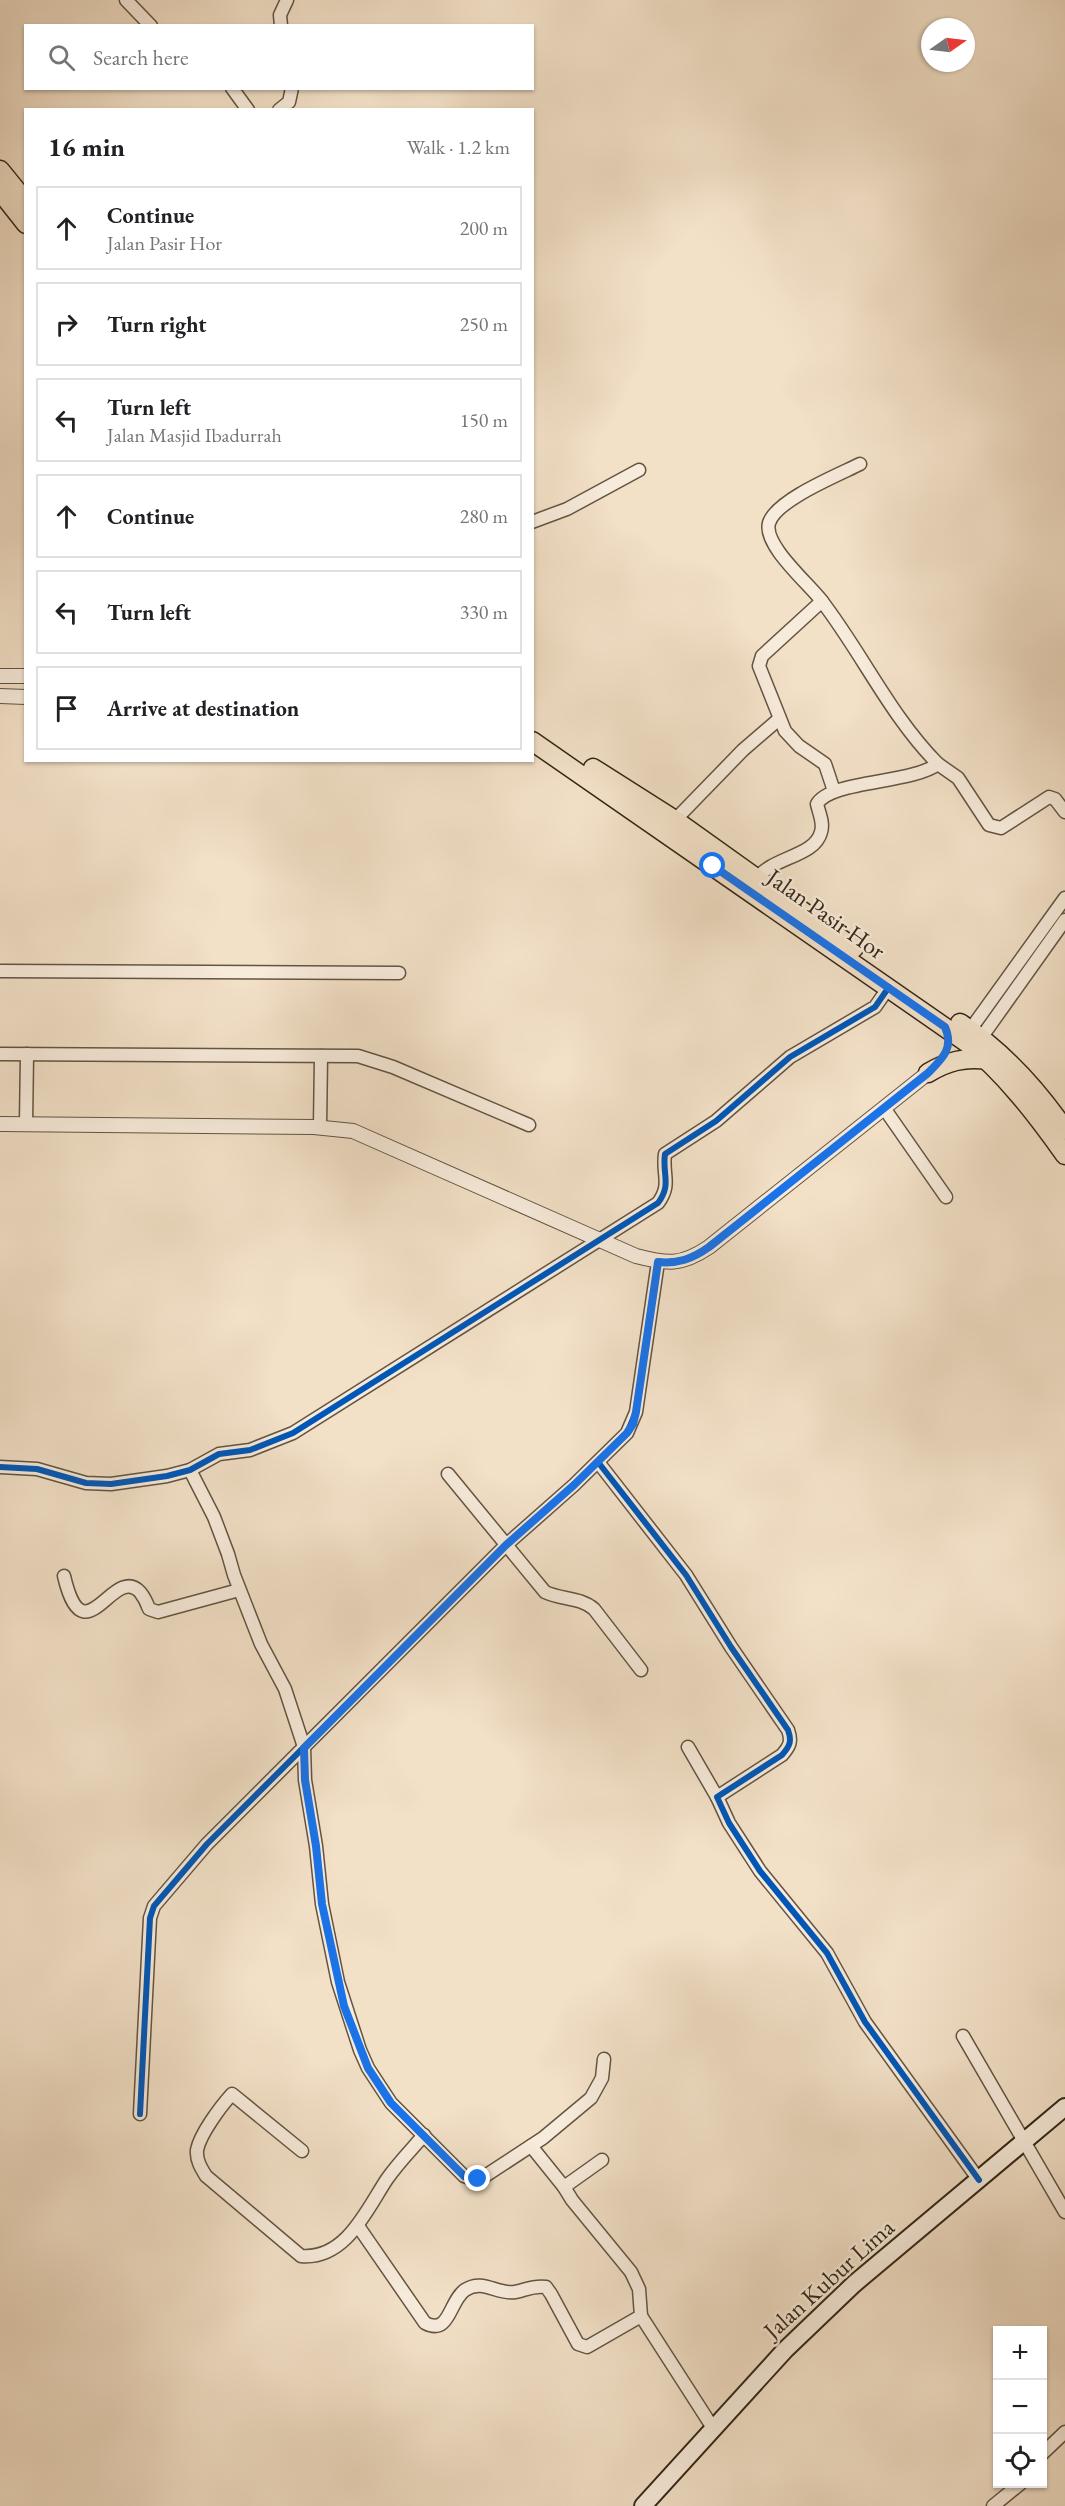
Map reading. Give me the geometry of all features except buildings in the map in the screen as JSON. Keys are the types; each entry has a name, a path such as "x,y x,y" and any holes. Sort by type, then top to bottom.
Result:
{"main road":[{"path":"0,170 24,200"},
{"path":"0,191 24,221"},
{"name":"Jalan Pasir Hor","path":"534,727 675,820 976,1034 1023,1078 1065,1130"},
{"name":"Jalan Pasir Hor","path":"534,742 945,1027 987,1060 1024,1100 1065,1155"},
{"path":"928,1073 948,1049 945,1027"},
{"path":"928,1073 954,1060 973,1058 987,1060"},
{"name":"Jalan Kubur Lima","path":"643,2506 785,2350 854,2284 1065,2107"}],"street":[{"path":"281,24 280,15 287,0"},
{"path":"133,2 150,24"},
{"path":"233,90 247,108"},
{"path":"282,108 289,102 292,90"},
{"path":"860,464 791,500 777,510 769,524 769,539 822,601 914,737 938,764 958,778 989,825 1001,828 1049,797 1056,799 1065,812"},
{"path":"534,521 567,509 639,470"},
{"path":"822,601 762,656 760,672 772,696 778,719 799,746 825,764 834,791"},
{"path":"0,676 24,676"},
{"path":"0,696 24,697"},
{"path":"675,820 734,759 778,719"},
{"path":"756,879 766,869 804,850 818,840 822,831 817,804 821,797 834,791 927,771 938,764"},
{"path":"976,1034 1065,898"},
{"path":"976,1034 1065,920"},
{"path":"0,971 399,973"},
{"path":"0,1467 51,1471 96,1485 167,1476 190,1470 219,1454 263,1447 293,1433 658,1203 667,1187 665,1154 716,1121 790,1057 875,1007 889,987"},
{"path":"0,1054 357,1056 393,1067 529,1125"},
{"path":"27,1054 27,1124"},
{"path":"320,1127 321,1056"},
{"path":"0,1124 320,1127 353,1131 636,1256 672,1263 686,1260 709,1247 928,1073"},
{"path":"884,1108 946,1197"},
{"path":"140,2114 150,1918 154,1906 207,1844 506,1545 627,1433 633,1424 658,1262"},
{"path":"598,1462 686,1575 731,1647 788,1730 791,1738 789,1747 782,1755 717,1797"},
{"path":"190,1470 214,1517 239,1590 261,1644 285,1689 304,1748 305,1780 316,1846 322,1904 344,2006 368,2068 391,2103 464,2176 471,2179 486,2176 531,2146 591,2098 602,2078 604,2059"},
{"path":"448,1474 545,1592 557,1597 585,1601 590,1605 641,1670"},
{"path":"64,1576 69,1597 74,1607 81,1612 87,1612 116,1592 128,1587 136,1588 142,1593 149,1609 158,1612 239,1590"},
{"path":"688,1747 729,1823 760,1871 827,1953 865,2022 979,2180"},
{"path":"963,2036 1065,2212"},
{"path":"302,2151 232,2094 201,2139 197,2152 199,2165 206,2176 301,2256 319,2256 329,2251 358,2226 388,2178 424,2135"},
{"path":"531,2146 631,2272 639,2289 641,2316 713,2428"},
{"path":"564,2187 602,2160"},
{"path":"358,2226 425,2323 432,2326 441,2326 447,2320 459,2296 467,2289 477,2286 487,2286 514,2293 537,2285 546,2287 575,2341 582,2347 592,2345 641,2316"},
{"path":"1047,2449 1065,2432"},
{"path":"996,2505 1015,2488"}],"cycle path":[{"path":"0,1467 37,1469 86,1483 111,1484 167,1476 190,1470 219,1454 250,1450 293,1433 658,1203 666,1185 665,1154 716,1121 790,1057 875,1007 889,987"},
{"path":"140,2114 150,1918 154,1906 207,1844 506,1545 574,1485 627,1433 636,1412 658,1262"},
{"path":"598,1462 686,1575 731,1647 788,1730 790,1743 782,1755 717,1797 729,1823 760,1871 827,1953 865,2022 979,2180"}],"route":[{"path":"478,2179 464,2176 391,2103 368,2068 360,2050 344,2006 322,1904 319,1864 305,1780 304,1748 506,1545 574,1485 627,1433 633,1424 636,1412 658,1262 672,1263 686,1260 709,1247 928,1073 946,1054 949,1044 945,1027 713,866"}]}
